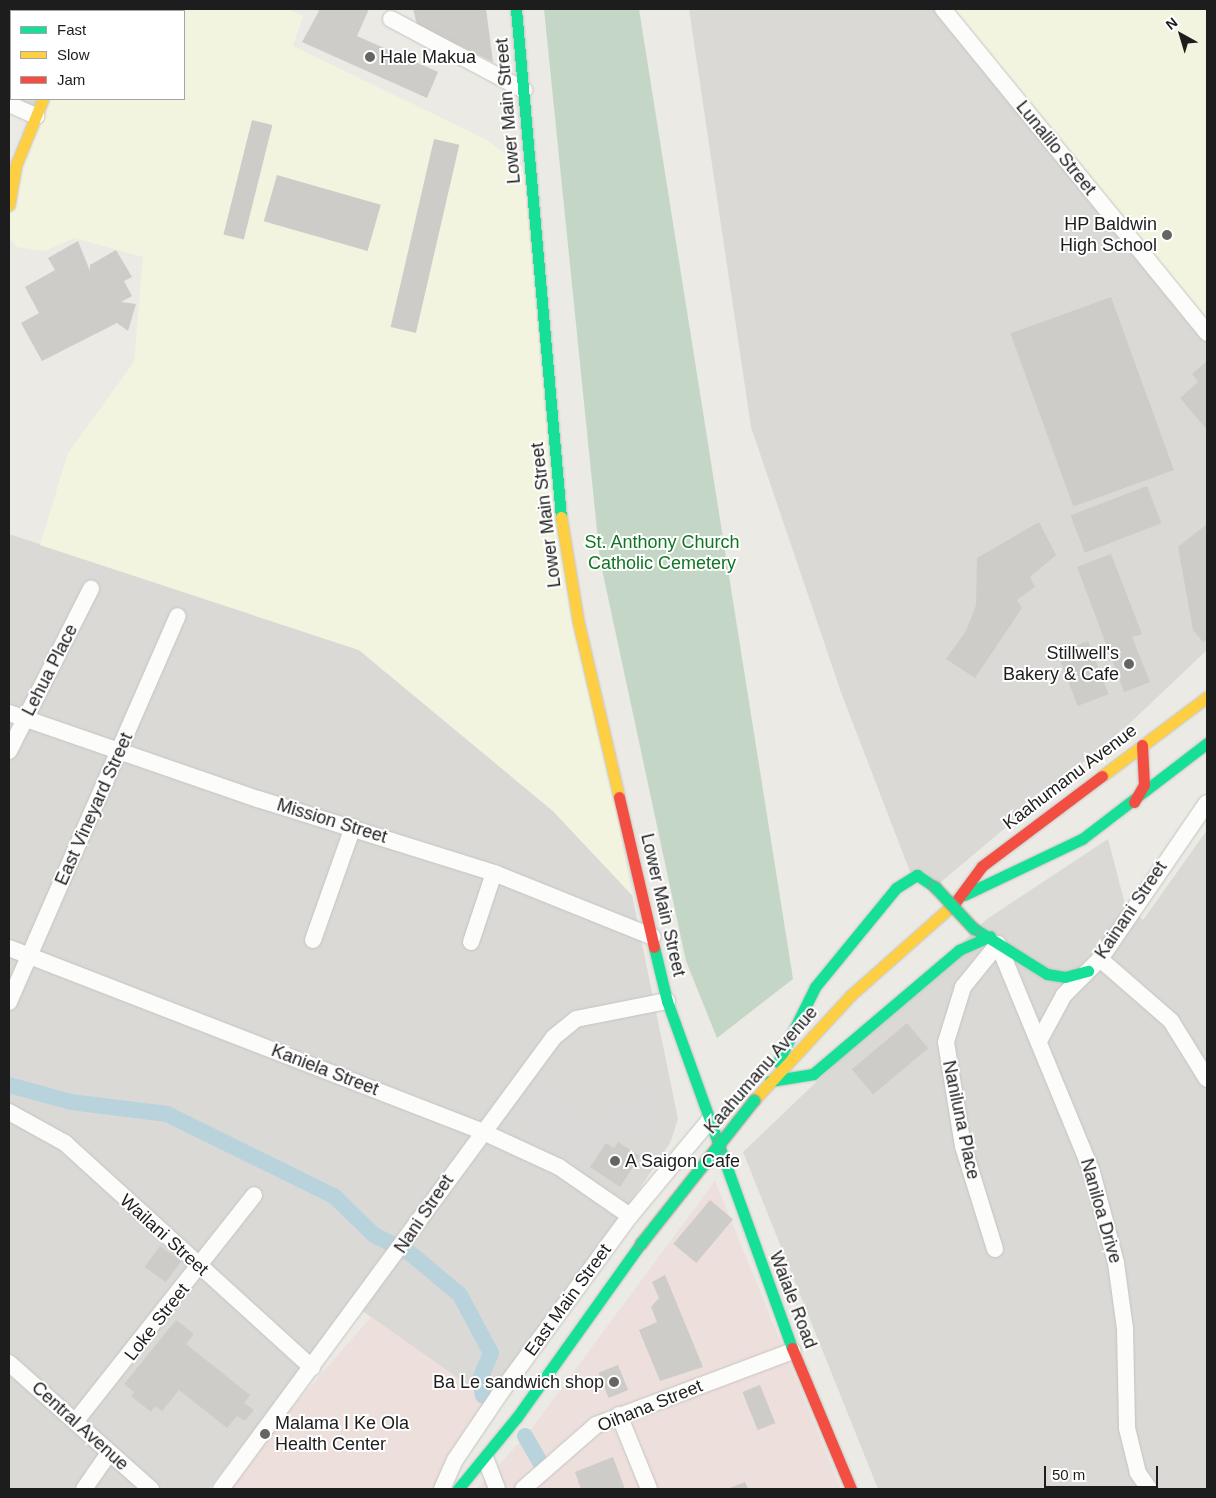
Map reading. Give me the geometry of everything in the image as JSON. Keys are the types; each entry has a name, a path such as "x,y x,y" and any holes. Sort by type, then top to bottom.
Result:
{"main road":[{"name":"Lower Main Street","path":"516,9 558,495 578,620 667,1001 709,1121"},
{"path":"9,205 16,165 44,100"},
{"name":"Kaahumanu Avenue","path":"964,895 982,866 1207,698"},
{"name":"Kaahumanu Avenue","path":"486,1460 641,1242 770,1081 851,995 964,895 1082,839 1134,802 1207,743"},
{"path":"1134,802 1144,785 1142,745 1163,754 1191,756"},
{"path":"770,1081 815,987 902,881 917,875 932,884 973,928 1058,977 1088,971"},
{"path":"770,1081 813,1074 960,950 994,940"},
{"name":"Waiale Road","path":"709,1121 793,1351 851,1489"},
{"path":"458,1489 486,1460"}],"street":[{"name":"Lunalilo Street","path":"943,9 1207,333"},
{"path":"392,19 524,90"},
{"path":"9,104 36,116"},
{"name":"Lehua Place","path":"9,751 16,716 92,589"},
{"name":"East Vineyard Street","path":"9,1002 178,616"},
{"name":"Mission Street","path":"16,716 120,752 494,872 653,937"},
{"name":"Kainani Street","path":"1039,1041 1054,1010 1100,958 1207,803"},
{"path":"313,940 353,827"},
{"path":"472,942 494,872"},
{"name":"Naniloa Drive","path":"994,940 1039,1041 1092,1172 1116,1263 1125,1329 1127,1428 1138,1473 1150,1489"},
{"name":"Naniluna Place","path":"994,940 963,987 946,1042 963,1146 995,1249"},
{"name":"Kaniela Street","path":"9,948 481,1130 559,1167 630,1216"},
{"path":"1100,958 1171,1021 1207,1079"},
{"name":"Nani Street","path":"221,1489 401,1248 481,1130 568,1023 604,1011 667,1001"},
{"name":"Wailani Street","path":"9,1112 65,1143 312,1368"},
{"name":"East Main Street","path":"442,1489 456,1460 501,1392 630,1216 709,1121"},
{"name":"Loke Street","path":"75,1422 254,1195"},
{"name":"Oihana Street","path":"523,1489 596,1425 793,1351"},
{"name":"Central Avenue","path":"9,1363 151,1489"},
{"path":"619,1415 649,1489"},
{"path":"84,1489 110,1453"},
{"path":"486,1460 497,1489"}],"shaded area":[{"path":"9,9 95,9 10,10 10,100 43,100 36,116 9,104"},
{"path":"95,9 288,9 303,16 293,46 487,140 527,170 556,495 632,895 553,811 359,650 40,545 68,453 134,362 143,257 74,238 45,251 16,247 9,236 9,205 43,100 185,100 185,10"},
{"path":"689,9 943,9 1207,333 1207,650 1129,724 941,882 914,882 842,695 751,427"},
{"name":"HP Baldwin High School","path":"943,9 1207,9 1207,333"},
{"path":"9,534 359,650 553,811 632,895 678,1119 670,1143 496,1405 351,1303 209,1489 9,1489"},
{"path":"1207,830 1207,1489 878,1489 743,1152 987,919 1108,839 1125,904 1143,920"},
{"path":"532,1080 598,1130 623,1097 636,1103 653,1086 661,1126 643,1145 616,1129 585,1161 506,1117"},
{"path":"715,1181 841,1489 477,1489 529,1432"},
{"path":"371,1317 496,1405 436,1489 221,1489"}],"green space":[{"name":"St. Anthony Church Catholic Cemetery","path":"544,9 639,9 793,979 717,1038 686,961 600,560"}],"building":[{"name":"Hale Makua","path":"313,9 369,9 357,36 438,72 427,98 302,42 319,11"},
{"name":"Hale Makua","path":"413,9 486,9 493,62 417,25"},
{"path":"252,120 272,125 244,240 223,234"},
{"path":"434,139 459,145 416,333 391,327"},
{"path":"277,175 381,205 368,251 264,221"},
{"path":"78,241 90,271 90,265 116,250 132,277 124,281 132,296 121,302 136,304 128,331 117,323 42,361 21,323 39,313 25,287 55,270 48,258"},
{"path":"1111,297 1174,470 1073,506 1010,334"},
{"path":"1207,361 1207,430 1180,398 1198,382 1192,374"},
{"path":"1147,486 1161,523 1085,553 1070,515"},
{"path":"1039,522 1056,555 1030,577 1035,587 1017,600 1022,608 975,678 946,659 966,631 976,605 977,558"},
{"path":"1207,524 1207,639 1203,642 1193,630 1178,547"},
{"path":"1111,554 1142,634 1132,637 1150,682 1124,692 1077,567"},
{"path":"1088,641 1108,694 1078,706 1057,653"},
{"path":"907,1023 928,1048 873,1095 852,1069"},
{"name":"A Saigon Cafe","path":"618,1142 640,1156 620,1187 590,1167 606,1143 614,1148"},
{"path":"710,1200 733,1219 696,1263 673,1244"},
{"path":"160,1246 181,1261 166,1282 145,1267"},
{"path":"665,1275 703,1367 660,1381 639,1330 657,1322 651,1307 659,1298 652,1282"},
{"path":"176,1320 194,1334 186,1344 250,1395 244,1403 254,1410 245,1421 237,1416 227,1428 179,1390 162,1411 155,1406 151,1412 131,1396 134,1392 124,1384"},
{"name":"Ba Le sandwich shop","path":"618,1365 628,1390 609,1398 599,1373"},
{"path":"760,1385 775,1423 758,1430 742,1392"},
{"path":"613,1457 625,1489 581,1489 575,1472"},
{"path":"745,1482 748,1489 727,1489"}],"waterway":[{"path":"9,1085 71,1102 167,1114 334,1196 374,1235 410,1253 460,1295 491,1353 480,1379 483,1396"},
{"path":"525,1436 541,1464"}],"traffic: fast":[{"path":"516,9 561,517"},
{"path":"964,895 1082,839 1207,743"},
{"path":"778,1062 815,987 896,888 917,875 935,887"},
{"path":"935,887 973,928"},
{"path":"975,929 1047,974 1065,977 1088,971"},
{"path":"770,1081 813,1074 959,950 990,936"},
{"path":"654,947 667,1001 792,1348"},
{"path":"641,1243 754,1100"},
{"path":"458,1489 517,1417 641,1243"}],"traffic: slow":[{"path":"9,205 16,165 43,100"},
{"path":"561,517 578,621 619,797"},
{"path":"1102,776 1207,697"},
{"path":"754,1100 851,995 954,904"}],"traffic: jam":[{"path":"1134,802 1144,785 1142,745"},
{"path":"954,904 982,866 1102,776"},
{"path":"619,797 654,947"},
{"path":"792,1348 851,1489"}],"place":[{"name":"Hale Makua","path":"370,57"},
{"name":"HP Baldwin High School","path":"1167,235"},
{"name":"Stillwell's Bakery & Cafe","path":"1129,664"},
{"name":"A Saigon Cafe","path":"615,1161"},
{"name":"Ba Le sandwich shop","path":"614,1382"},
{"name":"Malama I Ke Ola Health Center","path":"265,1434"}]}
